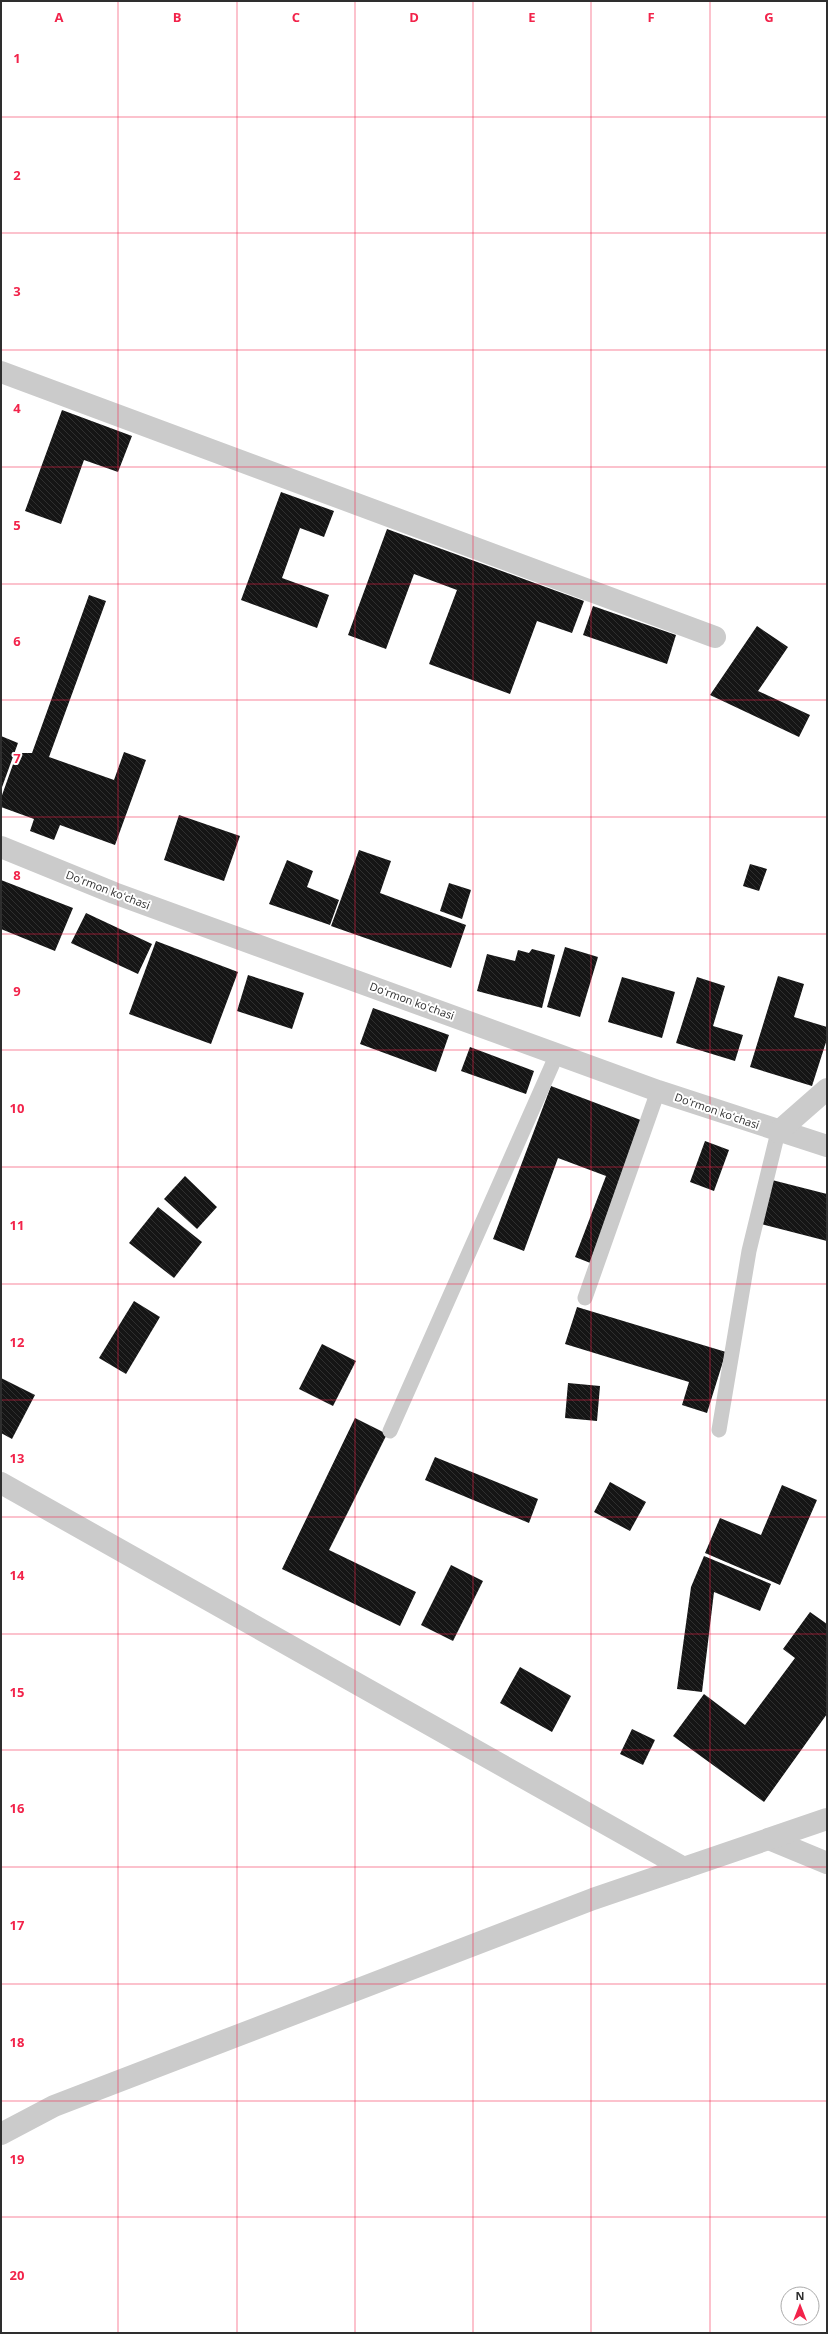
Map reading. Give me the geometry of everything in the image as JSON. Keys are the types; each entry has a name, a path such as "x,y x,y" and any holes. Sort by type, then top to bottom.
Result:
{"street":[{"path":"1,372 715,637"},
{"name":"Doʻrmon koʻchasi","path":"1,847 114,893 658,1091 778,1132 827,1146"},
{"path":"778,1132 827,1089"},
{"path":"1,1483 684,1868"},
{"path":"1,2134 54,2106 593,1899 827,1819"},
{"path":"769,1839 827,1863"}],"lane":[{"path":"390,1431 557,1054"},
{"path":"585,1298 658,1091"},
{"path":"719,1430 749,1251 778,1132"}],"building":[{"path":"62,410 132,436 118,472 84,460 61,524 25,511"},
{"path":"281,492 334,511 324,537 300,528 282,578 329,595 317,628 241,600"},
{"path":"387,529 584,601 572,633 537,621 510,694 429,664 457,590 414,574 386,649 348,635"},
{"path":"89,595 106,601 49,757 114,780 124,752 146,760 115,845 60,825 54,840 30,831 34,819 1,807 1,798 17,753 32,753"},
{"path":"593,606 676,635 667,664 583,635"},
{"path":"757,626 788,647 758,691 810,715 799,737 710,695"},
{"path":"1,736 18,743 1,790"},
{"path":"179,815 240,836 224,881 164,860"},
{"path":"359,850 391,861 380,893 466,925 451,968 331,926"},
{"path":"287,860 313,871 307,887 339,900 330,925 269,904"},
{"path":"750,864 767,869 759,891 743,886"},
{"path":"1,880 73,908 55,951 1,929"},
{"path":"449,883 471,890 462,919 440,911"},
{"path":"86,913 152,944 138,974 71,943"},
{"path":"156,941 238,972 211,1044 129,1014"},
{"path":"565,947 598,957 580,1017 547,1007"},
{"path":"532,949 555,955 542,1008 477,991 487,954 515,961 518,950 529,953"},
{"path":"248,975 304,993 292,1029 237,1011"},
{"path":"778,976 804,984 794,1017 827,1027 827,1039 812,1086 750,1067"},
{"path":"622,977 675,992 662,1038 608,1022"},
{"path":"697,977 725,986 713,1026 743,1035 735,1061 676,1043"},
{"path":"373,1008 449,1035 436,1072 360,1044"},
{"path":"470,1047 534,1071 526,1094 461,1071"},
{"path":"551,1086 646,1122 593,1264 575,1257 606,1176 558,1158 524,1251 493,1239"},
{"path":"705,1141 729,1150 714,1191 690,1182"},
{"path":"185,1176 217,1207 197,1229 164,1199"},
{"path":"772,1180 827,1194 827,1241 761,1224"},
{"path":"158,1207 202,1242 174,1278 129,1243"},
{"path":"134,1301 160,1317 126,1374 99,1358"},
{"path":"577,1307 726,1352 707,1413 682,1405 689,1382 565,1344"},
{"path":"322,1344 356,1361 333,1406 299,1389"},
{"path":"1,1378 35,1395 12,1439 1,1433"},
{"path":"568,1383 600,1386 597,1421 565,1418"},
{"path":"355,1418 387,1434 329,1550 416,1592 400,1626 282,1569"},
{"path":"435,1457 538,1499 529,1523 425,1480"},
{"path":"610,1482 646,1502 630,1531 594,1512"},
{"path":"782,1485 817,1500 780,1585 705,1553 720,1518 761,1535"},
{"path":"704,1556 771,1584 760,1611 714,1592 702,1692 677,1689 691,1587"},
{"path":"451,1565 483,1581 453,1641 421,1625"},
{"path":"810,1612 827,1624 827,1714 764,1802 673,1736 704,1694 745,1725 795,1658 783,1649"},
{"path":"520,1667 571,1696 552,1732 500,1703"},
{"path":"632,1729 655,1740 643,1765 620,1754"}]}
